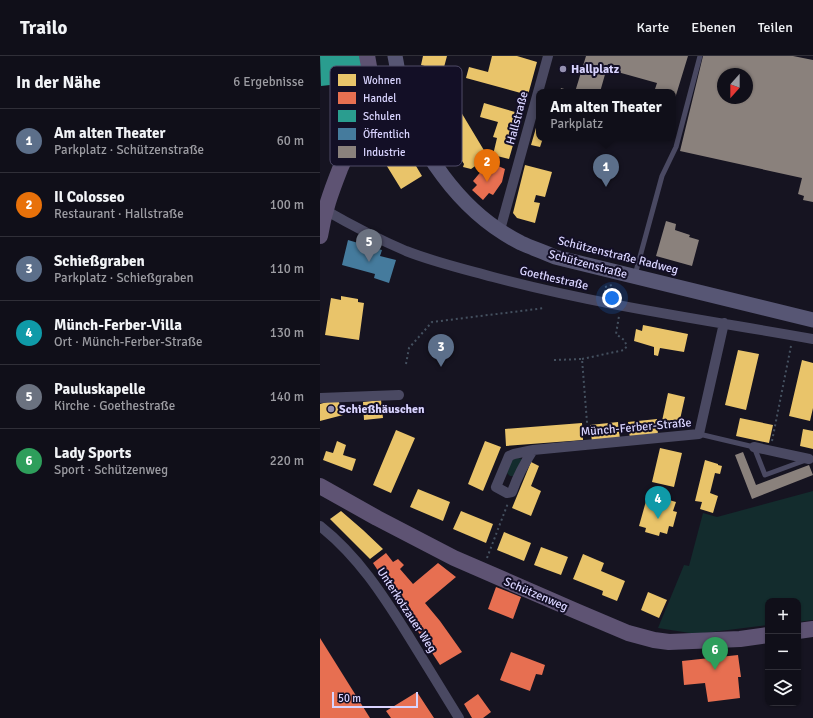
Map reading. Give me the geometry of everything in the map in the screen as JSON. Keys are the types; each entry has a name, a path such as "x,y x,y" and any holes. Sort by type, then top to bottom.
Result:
{"main road":[{"path":"367,56 370,66"},
{"path":"320,236 322,210 342,166"},
{"name":"Schützenweg","path":"320,486 412,537 482,571 635,635 669,642 740,639 765,635"},
{"path":"801,631 813,629"}],"street":[{"name":"Schützenstraße","path":"395,56 397,66"},
{"name":"Hallstraße","path":"539,89 546,56"},
{"name":"Hallstraße","path":"500,230 536,99"},
{"name":"Schützenstraße","path":"436,166 466,203 500,230 521,243 555,257 813,320"},
{"name":"Goethestraße","path":"322,210 372,236 407,251 439,262 528,286 618,305 813,339"},
{"name":"Münch-Ferber-Straße","path":"512,492 507,493 496,487 509,456 514,454 533,450 700,434 724,324"},
{"path":"320,398 398,395"},
{"path":"754,447 809,459"},
{"path":"512,492 525,463 533,450"},
{"name":"Unterkotzauer Weg","path":"320,526 345,548 366,572 386,600 460,718"}],"lane":[{"path":"632,275 662,176 676,147 700,56"},
{"path":"700,434 754,447 765,475 809,459"}],"path":[{"path":"554,360 582,359 624,350 627,346 624,340 616,334 618,305 605,292 605,287 632,275"},
{"path":"406,364 409,348 432,322 545,308"},
{"path":"771,450 793,335"},
{"path":"582,359 589,445"},
{"path":"482,571 512,492"}],"green space":[{"path":"518,458 522,459 514,476 510,476 507,473 512,460"},
{"path":"813,491 813,620 801,622 801,598 765,598 765,625 696,634 658,628 684,565 689,566 703,513 717,517"}],"building: Wohnen":[{"path":"423,56 447,56 444,66 421,65"},
{"path":"492,56 517,56 537,62 528,95 466,78 469,67 488,72"},
{"path":"484,103 522,114 509,159 493,155 497,138 493,137 498,122 480,117"},
{"path":"462,114 488,157 471,169 463,167 464,164 462,161"},
{"path":"536,128 536,141 542,141 540,147 531,145"},
{"path":"525,165 552,172 545,197 536,195 534,202 540,203 535,223 517,218 513,213"},
{"path":"387,166 416,166 422,176 401,189"},
{"path":"341,296 358,299 358,302 364,303 359,340 325,335 331,298 341,300"},
{"path":"643,325 688,334 684,352 660,348 658,356 654,355 654,347 634,341 636,329 642,331"},
{"path":"738,350 759,354 746,410 725,405"},
{"path":"802,360 813,363 813,408 810,421 789,416"},
{"path":"668,393 685,397 679,424 662,421"},
{"name":"Schießhäuschen","path":"338,399 343,415 320,421 320,404"},
{"path":"381,400 383,418 364,420 363,402"},
{"path":"740,418 773,425 769,443 736,436"},
{"path":"657,419 658,436 630,439 628,422"},
{"path":"618,422 620,439 592,442 590,425"},
{"path":"582,423 583,440 506,446 505,429"},
{"path":"803,429 813,431 813,449 800,446"},
{"path":"396,430 415,438 391,493 373,485"},
{"path":"337,441 346,445 343,455 356,459 352,471 323,460 326,451 333,453"},
{"path":"485,441 501,447 483,491 468,484"},
{"path":"660,448 682,453 674,487 652,482"},
{"path":"705,460 722,466 720,474 715,473 710,493 718,496 713,513 700,509 702,502 695,501"},
{"path":"531,462 539,466 531,486 541,491 531,516 512,508"},
{"path":"418,489 450,502 443,521 410,507"},
{"path":"658,493 670,497 669,500 676,502 673,511 677,512 673,527 669,526 667,534 660,532 659,536 645,532 646,528 639,526 648,494 657,497"},
{"path":"341,511 383,549 370,559 330,519"},
{"path":"461,511 493,524 486,543 453,529"},
{"path":"504,532 531,543 524,561 497,550"},
{"path":"541,547 568,557 561,575 534,565"},
{"path":"583,554 604,563 601,571 625,581 617,601 602,595 603,591 573,579"},
{"path":"648,592 667,600 659,618 641,610"}],"building: Handel":[{"path":"488,157 496,165 505,169 502,182 493,195 489,193 483,200 472,190 477,185 473,181 483,169 478,164"},
{"path":"386,553 393,562 398,559 404,565 400,569 413,584 438,563 456,577 425,603 462,652 440,665 373,563"},
{"path":"496,587 521,597 513,619 488,609"},
{"path":"320,638 370,718 320,718"},
{"path":"511,652 545,665 542,675 536,674 530,691 500,680"},
{"path":"738,655 741,677 738,677 740,698 708,702 705,683 684,685 682,661"},
{"path":"417,692 434,718 391,718 386,711"},
{"path":"478,694 491,712 483,718 472,718 464,704"}],"building: Schulen":[{"path":"320,56 362,56 362,66 330,66 330,85 321,86"}],"building: Öffentlich":[{"path":"348,240 382,250 380,256 396,260 389,283 374,278 375,274 342,265"}],"building: Industrie":[{"path":"586,56 688,56 676,95 676,89 655,89 657,83 614,71 615,66 608,64 601,89 576,89"},
{"path":"703,56 793,56 813,60 813,202 803,200 804,196 798,194 802,178 680,151"},
{"path":"666,221 676,224 675,230 699,240 692,266 656,256"},
{"path":"743,452 756,485 809,465 813,475 752,499 735,455"}],"place":[{"name":"Hallplatz","path":"563,69"},
{"name":"Il Colosseo","path":"487,182"},
{"name":"Am alten Theater","path":"606,187"},
{"name":"Pauluskapelle","path":"369,262"},
{"name":"Schießgraben","path":"441,367"},
{"name":"Schießhäuschen","path":"331,409"},
{"name":"Münch-Ferber-Villa","path":"658,519"},
{"name":"Lady Sports","path":"715,670"}]}
